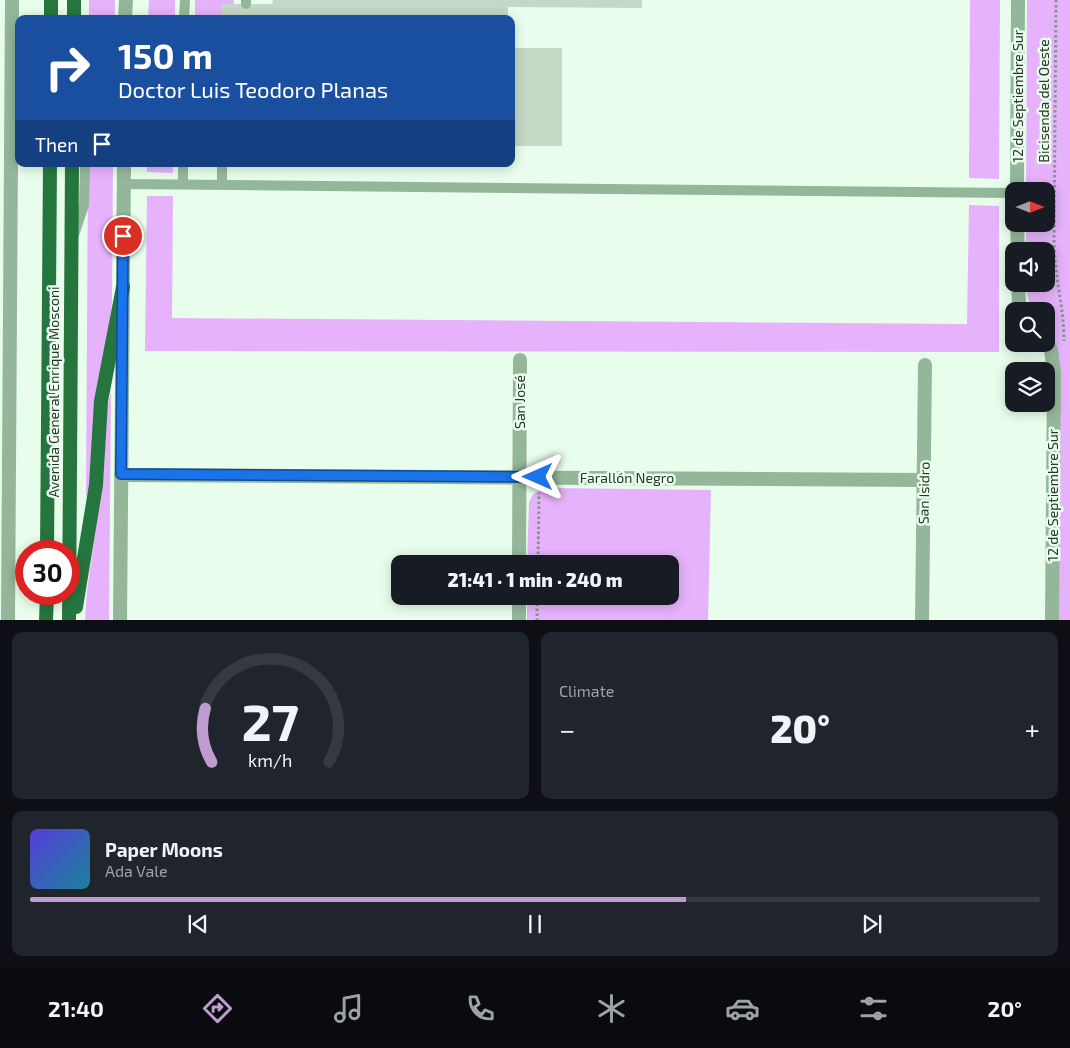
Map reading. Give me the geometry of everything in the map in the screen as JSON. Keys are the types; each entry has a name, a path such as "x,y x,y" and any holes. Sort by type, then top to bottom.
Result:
{"highway":[{"path":"51,0 51,15"},
{"path":"74,0 74,15"},
{"name":"Avenida General Enrique Mosconi","path":"47,540 50,167"},
{"name":"Avenida General Enrique Mosconi","path":"69,620 72,167"},
{"path":"74,620 96,485 101,400 123,287"},
{"path":"46,620 47,605"}],"street":[{"path":"8,620 5,272 12,0"},
{"path":"126,0 126,15"},
{"name":"12 de Septiembre Sur","path":"1017,182 1018,0"},
{"path":"120,620 124,167"},
{"name":"12 de Septiembre Sur","path":"1051,352 1054,372 1052,620"},
{"name":"San José","path":"519,555 520,360"},
{"name":"San Isidro","path":"922,620 925,365"},
{"name":"Farallón Negro","path":"121,474 924,480"},
{"path":"519,605 519,620"}],"lane":[{"path":"184,15 185,0"},
{"path":"72,243 84,205 85,167"},
{"path":"183,167 183,184"},
{"path":"222,167 222,185"},
{"path":"124,184 1005,193"}],"path":[{"name":"Bicisenda del Oeste","path":"1056,0 1055,256 1062,307 1064,343"},
{"path":"538,555 539,490"},
{"path":"537,620 538,605"}],"shaded area":[{"path":"89,0 115,0 115,15 89,15"},
{"path":"149,0 175,0 175,15 148,15"},
{"path":"195,0 234,0 234,15 195,15"},
{"path":"970,0 1000,0 999,179 969,178"},
{"path":"1027,0 1070,0 1070,620 1057,620 1055,302 1029,302 1027,292 1055,292 1055,242 1026,242 1026,232 1055,232 1055,182 1026,182"},
{"path":"88,167 113,167 112,302 90,485 86,497"},
{"path":"147,167 173,167 173,173 147,172"},
{"path":"147,196 173,196 172,318 967,324 969,205 999,206 999,352 145,351"},
{"path":"111,392 109,620 85,620 87,591 104,471 106,411"},
{"path":"542,489 711,490 708,620 527,620 527,605 679,605 679,555 527,555 529,503 536,492"}],"building":[{"path":"273,0 642,0 642,8 508,7 508,15 221,15 221,4 272,4"},
{"path":"515,48 562,48 562,146 515,146"}],"route":[{"path":"123,236 121,474 538,477"}]}
